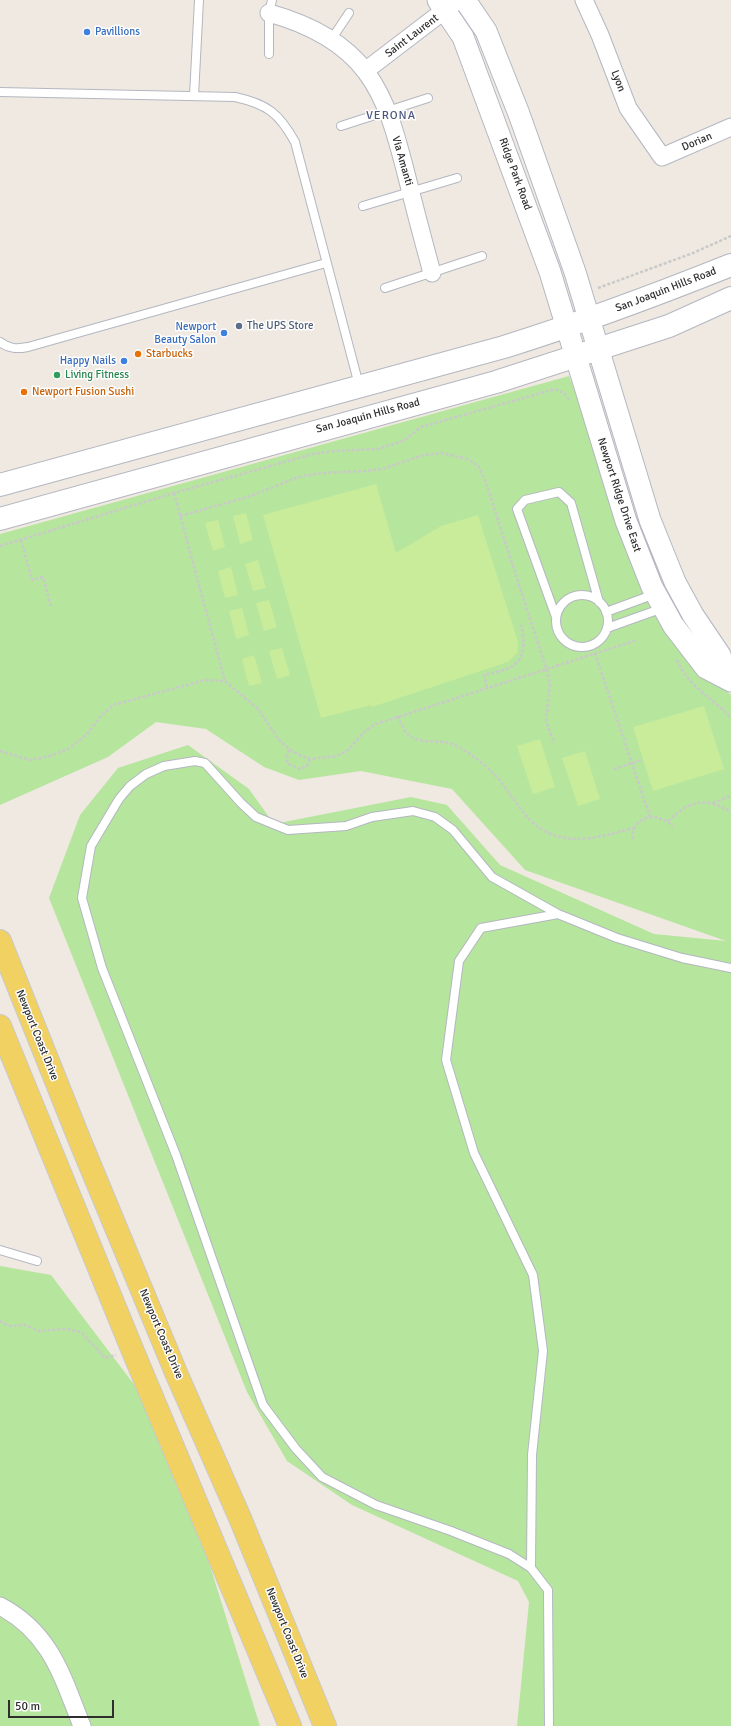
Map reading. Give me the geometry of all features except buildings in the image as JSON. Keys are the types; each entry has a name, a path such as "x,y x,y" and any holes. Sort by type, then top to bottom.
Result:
{"main road":[{"name":"San Joaquin Hills Road","path":"0,485 504,347 567,328 659,294 731,265"},
{"name":"San Joaquin Hills Road","path":"0,519 496,382 670,326 731,298"},
{"name":"Newport Coast Drive","path":"0,941 83,1148 177,1375 243,1525 325,1726"},
{"path":"0,1026 132,1349 290,1726"}],"street":[{"path":"465,0 486,31 519,114 582,295 597,349"},
{"name":"Lyon","path":"584,0 600,35 628,108 662,157"},
{"name":"Saint Laurent","path":"365,71 447,3"},
{"name":"Ridge Park Road","path":"447,3 464,38 482,84 550,272 575,356"},
{"name":"Via Amanti","path":"270,6 331,40 365,71 387,112 400,152 432,273"},
{"name":"Dorian","path":"662,157 731,127"},
{"name":"Newport Ridge Drive East","path":"597,349 650,520 674,582 693,615 720,655 729,680"},
{"name":"Newport Ridge Drive East","path":"575,356 626,522 659,601 673,625 706,668 729,680"},
{"path":"0,1606 25,1622 50,1651 82,1726"}],"lane":[{"path":"194,96 199,0"},
{"path":"269,54 270,6"},
{"path":"331,40 349,13"},
{"path":"0,92 235,97 253,101 268,108 288,129 295,142 359,386"},
{"path":"341,126 428,98"},
{"path":"363,206 457,178"},
{"path":"385,288 482,256"},
{"path":"0,342 10,348 18,349 28,347 326,263"},
{"path":"559,492 571,503 599,602 606,612 608,620 607,628 602,637 595,644 586,647 576,647 567,643 560,636 556,626 556,616 517,509 525,500 559,492"},
{"path":"556,616 561,606 569,599 584,596 590,597 599,602"},
{"path":"606,612 659,601"},
{"path":"607,628 659,601"},
{"path":"549,1726 548,1590 531,1568 509,1554 451,1531 376,1505 322,1477 296,1449 263,1405 176,1155 102,968 82,898 91,846 119,799 130,786 146,774 164,766 195,761 205,763 241,804 256,817 288,830 346,826 372,817 413,811 435,817 453,830 492,877 558,914 617,938 682,958 731,968"},
{"path":"531,1568 532,1455 543,1351 532,1275 474,1153 446,1060 459,961 481,928 558,914"},
{"path":"0,1250 36,1261"}],"path":[{"path":"582,295 693,253 731,236"},
{"path":"0,546 174,493 313,454 334,451 378,449 403,441 421,427 555,389 565,394"},
{"path":"180,516 251,496 298,477 321,473 366,472 402,463 424,455 440,453 468,459 479,467 485,480 546,668 550,684 546,721 554,743"},
{"path":"174,493 225,681 258,709 279,740 299,755 310,758 337,756 348,750 356,743 365,731 398,716 637,640"},
{"path":"21,540 32,580 43,576 51,607"},
{"path":"487,687 484,675 512,667 522,655 524,641 521,624"},
{"path":"595,653 650,817"},
{"path":"0,751 30,760 50,756 70,748 88,733 100,717 113,705 205,680 225,681"},
{"path":"398,716 401,726 411,739 418,741 432,740 460,747 477,759 501,782 522,813 544,831 555,836 570,839 586,839 634,828 640,822 650,817 660,818 668,822 673,827"},
{"path":"289,749 287,763 293,767 299,769 307,766 310,758"},
{"path":"614,769 641,760"},
{"path":"668,822 681,809 690,805 712,803 731,796"},
{"path":"712,803 731,812"},
{"path":"632,839 634,828"},
{"path":"0,1321 9,1326 25,1325 39,1331 65,1329 81,1332 105,1358 132,1349"}],"green space":[{"path":"569,376 662,613 713,679 731,695 731,1726 517,1726 529,1602 518,1581 352,1505 287,1461 247,1392 49,898 80,815 118,768 188,745 249,789 274,824 411,797 447,805 500,865 654,934 726,941 525,870 452,789 361,771 299,780 264,767 206,729 156,722 108,757 0,805 0,534"},
{"path":"376,484 396,553 441,526 478,515 518,642 517,653 508,662 372,707 371,705 321,718 263,515"},
{"path":"246,513 253,540 240,544 233,516"},
{"path":"218,520 225,547 213,551 205,523"},
{"path":"258,560 266,588 253,591 245,564"},
{"path":"231,567 238,595 225,598 218,571"},
{"path":"269,600 277,627 264,631 256,603"},
{"path":"242,608 249,635 236,639 229,611"},
{"path":"282,648 290,675 277,679 269,651"},
{"path":"254,655 262,683 249,686 242,659"},
{"path":"704,706 724,769 653,791 633,727"},
{"path":"540,739 555,787 533,794 517,746"},
{"path":"585,751 600,799 578,806 562,758"},
{"path":"0,1266 51,1275 167,1428 260,1726 0,1726"}],"place":[{"name":"Pavillions","path":"87,32"},
{"name":"The UPS Store","path":"239,326"},
{"name":"Newport Beauty Salon","path":"224,333"},
{"name":"Starbucks","path":"138,354"},
{"name":"Happy Nails","path":"124,361"},
{"name":"Living Fitness","path":"57,375"},
{"name":"Newport Fusion Sushi","path":"24,392"}],"district":[{"name":"VERONA","path":"391,116"}]}
